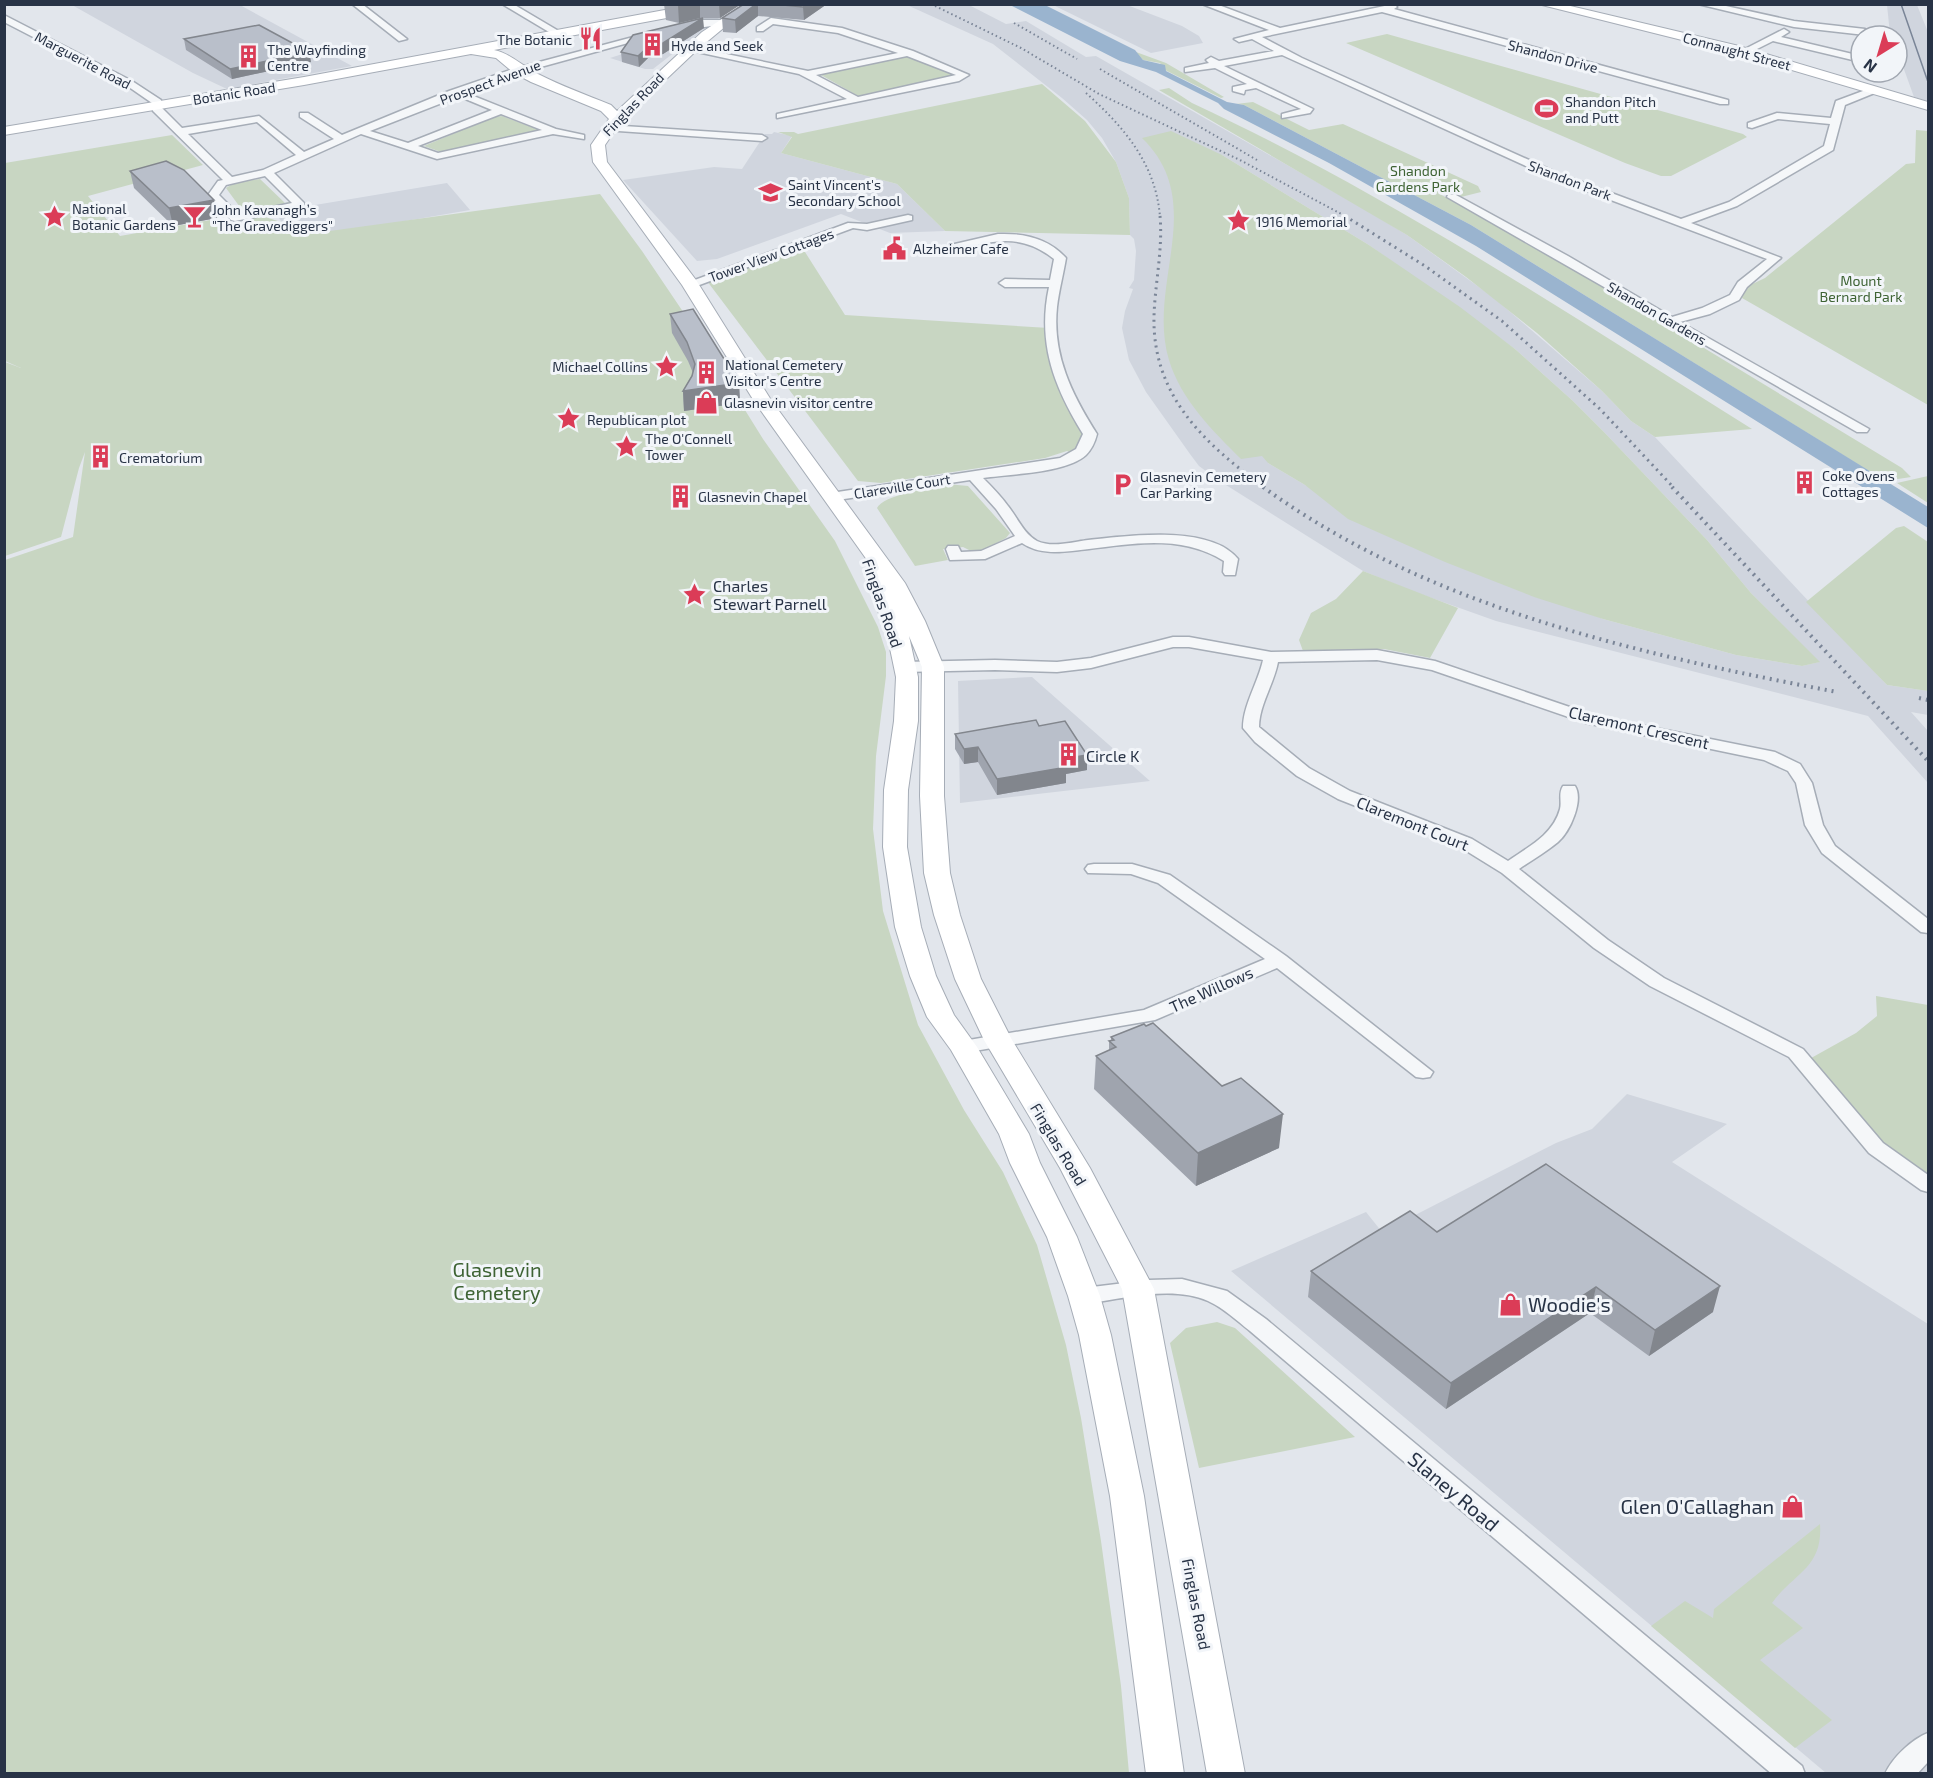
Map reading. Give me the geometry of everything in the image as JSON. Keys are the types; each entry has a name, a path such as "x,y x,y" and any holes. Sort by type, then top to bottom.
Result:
{"main road":[{"name":"Finglas Road","path":"755,4 725,20 655,79 638,99 612,123 597,147 600,162 690,284 763,401 894,583 914,621 933,667 932,796 937,873 958,952 998,1040 1075,1168 1138,1289 1227,1773"},
{"name":"Connaught Street","path":"1544,4 1744,52 1928,106"},
{"name":"Botanic Road","path":"4,131 463,52 709,5"},
{"path":"709,5 725,20"},
{"name":"Botanic Road","path":"463,52 500,55 501,48 518,40"},
{"path":"500,55 519,70 606,108 612,123"},
{"path":"589,100 618,102 638,99"},
{"name":"Finglas Road","path":"859,535 898,634 907,678 906,721 896,790 895,847 908,927 923,976 941,1017 963,1047 1014,1134 1025,1163 1062,1237 1084,1296 1095,1335 1126,1496 1165,1773"}],"street":[{"path":"356,4 402,39"},
{"path":"507,4 557,33"},
{"path":"1206,4 1280,30"},
{"path":"1239,39 1404,4"},
{"path":"1701,4 1794,24 1849,30"},
{"name":"Shandon Drive","path":"1382,9 1724,102"},
{"name":"Marguerite Road","path":"4,18 129,83 157,102 157,110 229,180"},
{"path":"668,31 725,20"},
{"path":"760,29 771,21 823,26 910,53 964,76 781,116"},
{"path":"1744,52 1786,32"},
{"name":"Prospect Avenue","path":"229,180 267,172 341,139 519,70 657,34"},
{"name":"Shandon Park","path":"1253,36 1282,52 1554,175 1775,258 1742,285 1734,297 1706,312 1670,321"},
{"path":"1773,38 1849,56"},
{"path":"691,48 809,74 855,99"},
{"path":"1188,70 1213,62 1282,52"},
{"path":"809,74 910,53"},
{"path":"1213,62 1308,109 1286,116"},
{"path":"1241,92 1236,89 1257,85"},
{"path":"1683,222 1733,204 1824,152 1829,148 1840,104 1874,90"},
{"path":"466,96 553,131 580,136"},
{"path":"410,146 501,110"},
{"path":"304,115 341,139"},
{"path":"1752,125 1777,116 1834,121"},
{"path":"178,132 259,119 302,155"},
{"path":"612,123 762,138"},
{"path":"362,131 437,156 553,131"},
{"path":"229,180 222,183 213,195 235,218 300,205 267,172"},
{"name":"Shandon Gardens","path":"1452,197 1564,258 1670,321 1862,429"},
{"name":"Tower View Cottages","path":"690,284 852,225 867,227 908,218"},
{"path":"933,252 953,249 995,236 1016,237 1040,244 1050,248 1060,258 1057,284 1005,283"},
{"name":"Clareville Court","path":"831,497 1062,462 1085,450 1090,434 1072,407 1053,362 1049,328 1051,305 1057,284"},
{"path":"973,475 1001,506 1025,538 1033,544 1047,548 1137,539 1197,542 1221,551 1231,559 1230,572"},
{"path":"953,549 955,556 977,555 989,553 1013,540 1025,538"},
{"path":"903,667 995,665 1057,667 1091,663 1173,642 1189,642 1271,657"},
{"name":"Claremont Crescent","path":"1271,657 1377,655 1401,659 1435,666 1592,720 1769,756 1794,768 1804,783 1814,825 1828,849 1929,928"},
{"name":"Claremont Court","path":"1271,657 1267,679 1251,716 1251,728 1261,740 1304,772 1344,795 1466,843 1508,869 1601,944 1657,982 1796,1053 1876,1148 1929,1185"},
{"path":"1508,869 1554,837 1569,809 1569,790"},
{"path":"1094,869 1132,869 1164,879 1279,960 1423,1072"},
{"name":"The Willows","path":"963,1047 1148,1016 1183,1003 1279,960"},
{"name":"Slaney Road","path":"1084,1296 1138,1289 1192,1288 1215,1294 1258,1325 1792,1773"},
{"path":"1898,1773 1929,1745"}],"shaded area":[{"path":"72,5 240,5 352,66 227,89 193,73"},
{"path":"907,5 969,5 1006,24 1026,21 1086,57 1096,56 1371,213 1407,235 1494,298 1602,391 1631,421 1655,437 1887,685 1928,691 1928,715 1911,712 1928,731 1928,783 1868,716 1496,621 1412,591 1363,571 1199,466 1146,392 1129,360 1122,328 1133,289 1129,288 1134,280 1136,251 1134,239 1130,235 1129,198 1116,162 1102,138 1087,120 993,44","holes":["1222,155 1369,245 1515,349 1573,401 1707,540 1751,593 1819,662 1802,666 1736,655 1603,619 1305,485 1268,463"]},
{"path":"1053,5 1127,5 1182,26 1199,36 1203,43 1151,53"},
{"path":"1887,5 1917,5 1928,32 1928,101 1914,97 1909,83 1909,24 1889,24"},
{"path":"662,16 720,17 653,69 645,69 610,58 638,49 622,42 685,25"},
{"name":"Saint Vincent's Secondary School","path":"774,132 792,136 781,153 897,184 945,231 890,233 841,214 717,259 697,261 623,180 714,167 742,169 765,134"},
{"path":"447,183 470,210 312,237 284,226 279,218 291,209"},
{"path":"1032,677 1150,781 960,803 958,681"},
{"path":"1627,1094 1727,1124 1672,1162 1928,1324 1928,1773 1826,1773 1231,1271 1366,1212 1382,1232 1556,1143 1592,1129"}],"green space":[{"name":"Shandon Pitch and Putt","path":"1387,34 1747,137 1671,176 1661,176 1625,163 1346,43"},
{"path":"1136,52 1166,63 1224,97 1221,98 1165,70 1160,63 1143,60"},
{"path":"909,56 958,76 860,97 821,75 822,73"},
{"path":"1042,84 1085,121 1116,162 1129,198 1130,235 945,231 897,184 781,153 792,137 778,132 798,134"},
{"path":"1169,88 1192,103 1265,138 1407,216 1546,299 1752,429 1655,437 1631,421 1602,391 1537,333 1466,277 1407,235 1159,90"},
{"name":"Shandon Gardens Park","path":"1253,102 1309,130 1343,124 1478,186 1481,192 1461,197 1458,192 1449,190 1438,193 1557,259 1902,468 1911,477 1885,481 1471,225 1244,105 1236,104"},
{"path":"502,116 539,130 441,152 424,146 493,117"},
{"name":"Mount Bernard Park","path":"1916,130 1928,131 1928,405 1742,298 1744,288 1765,278 1906,164 1915,163"},
{"path":"1171,131 1222,155 1369,245 1460,307 1515,349 1604,432 1707,540 1751,593 1820,662 1802,666 1736,655 1603,619 1534,597 1445,562 1348,519 1305,485 1268,463 1262,456 1241,459 1209,426 1190,402 1174,375 1169,360 1164,331 1164,302 1174,217 1171,189 1161,163 1142,138"},
{"name":"Glasnevin Cemetery","path":"172,135 203,165 88,196 120,236 216,219 224,224 243,225 248,217 259,215 315,233 600,194 642,251 694,328 763,439 835,541 878,627 886,652 886,676 876,756 873,829 883,911 918,1025 964,1110 1003,1172 1037,1245 1066,1345 1081,1418 1101,1541 1121,1686 1129,1773 5,1773 5,560 73,537 85,452 61,537 5,556 5,362 21,368 5,361 5,163"},
{"path":"260,179 285,203 289,202 292,205 245,214 226,188 234,183"},
{"path":"795,249 805,252 845,315 1049,328 1049,337 1090,434 1077,456 1067,451 1045,458 881,483 858,481 707,281"},
{"path":"1928,476 1928,503 1897,483"},
{"path":"947,484 968,486 1010,533 1006,538 983,550 973,552 963,547 943,549 948,560 915,566 877,508 888,499"},
{"path":"1904,526 1928,542 1928,691 1887,685 1806,602 1896,528"},
{"path":"1363,571 1458,608 1430,658 1384,649 1303,651 1299,640 1311,613 1336,599"},
{"path":"1876,996 1928,1005 1928,1184 1876,1148 1804,1062 1856,1033 1877,1016"},
{"path":"1217,1322 1235,1328 1355,1437 1199,1468 1170,1343 1186,1328"},
{"path":"1820,1524 1820,1539 1812,1560 1772,1603 1803,1628 1760,1660 1832,1720 1795,1748 1651,1626 1685,1601 1713,1618 1714,1609"}],"water":[{"path":"1010,5 1045,5 1135,50 1143,60 1165,65 1166,71 1227,102 1244,105 1471,225 1928,507 1928,528 1476,246 1329,163 1224,109 1218,103 1156,72 1120,61"}],"building":[{"path":"744,4 756,4 735,20 722,18"},
{"path":"773,4 807,4 803,7"},
{"path":"703,18 663,43 648,47 638,56 621,52 633,35"},
{"name":"The Wayfinding Centre","path":"259,25 309,52 230,69 184,39"},
{"path":"166,161 184,170 214,200 169,208 130,171"},
{"path":"693,309 739,383 683,391 692,376 695,364 687,342 670,314"},
{"path":"1036,720 1039,726 1065,721 1087,755 1062,759 1067,767 997,779 978,747 964,749 955,734"},
{"path":"1153,1023 1222,1086 1241,1078 1283,1114 1198,1153 1096,1056 1116,1047 1109,1041 1114,1040 1111,1037 1144,1024 1146,1026"},
{"name":"Woodie's","path":"1546,1164 1720,1286 1655,1330 1596,1287 1451,1383 1311,1271 1410,1211 1437,1232"}],"tram line":[{"path":"1901,4 1928,82"}],"railway":[{"path":"931,4 1021,48 1099,94 1240,160 1347,217"},
{"path":"1014,23 1077,59"},
{"path":"1100,69 1257,160"},
{"path":"1086,93 1125,133 1145,163 1152,180 1160,217"},
{"path":"1345,216 1425,266 1502,321 1600,409 1674,488"},
{"path":"1160,217 1154,316 1156,345 1162,370 1172,394 1186,416 1222,454 1265,488"},
{"path":"1263,487 1327,529 1395,565 1466,595 1538,621 1687,661 1837,692"},
{"path":"1672,487 1928,761"},
{"path":"1919,698 1928,700"}],"place":[{"name":"The Botanic","path":"590,39"},
{"name":"Hyde and Seek","path":"653,45"},
{"name":"The Wayfinding Centre","path":"249,57"},
{"name":"Shandon Pitch and Putt","path":"1547,109"},
{"name":"Saint Vincent's Secondary School","path":"770,192"},
{"name":"National Botanic Gardens","path":"54,216"},
{"name":"John Kavanagh’s \"The Gravediggers\"","path":"194,217"},
{"name":"1916 Memorial","path":"1238,221"},
{"name":"Alzheimer Cafe","path":"895,248"},
{"name":"Michael Collins","path":"666,366"},
{"name":"National Cemetery Visitor's Centre","path":"707,372"},
{"name":"Glasnevin visitor centre","path":"706,402"},
{"name":"Republican plot","path":"569,419"},
{"name":"The O'Connell Tower","path":"627,446"},
{"name":"Crematorium","path":"101,457"},
{"name":"Coke Ovens Cottages","path":"1804,483"},
{"name":"Glasnevin Cemetery Car Parking","path":"1122,484"},
{"name":"Glasnevin Chapel","path":"680,496"},
{"name":"Charles Stewart Parnell","path":"695,594"},
{"name":"Circle K","path":"1068,755"},
{"name":"Woodie's","path":"1510,1304"},
{"name":"Glen O'Callaghan","path":"1792,1506"}]}
